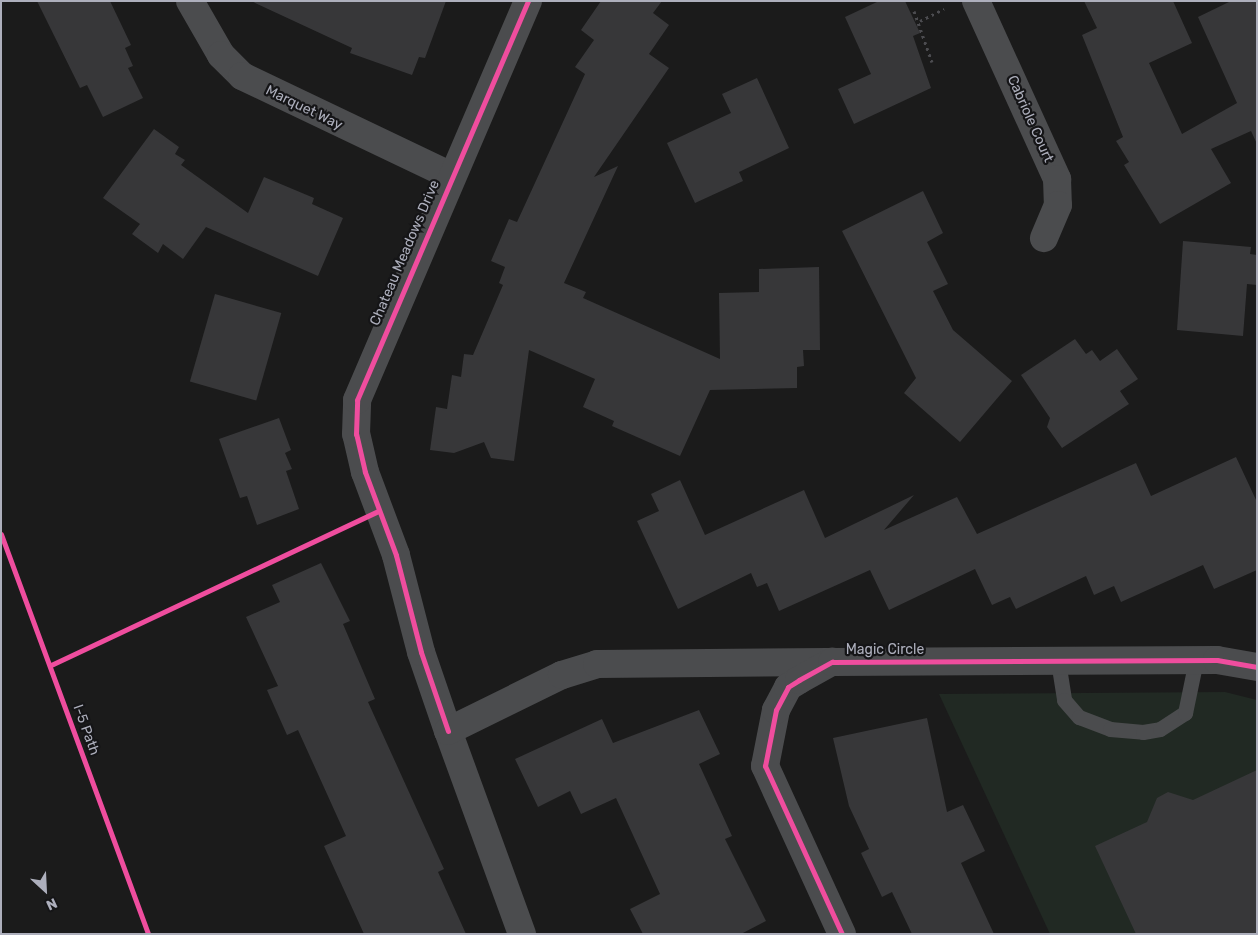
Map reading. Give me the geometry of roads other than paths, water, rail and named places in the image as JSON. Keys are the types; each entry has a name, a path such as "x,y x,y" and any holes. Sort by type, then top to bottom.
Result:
{"street":[{"name":"Marquet Way","path":"190,1 221,55 242,76 450,175"},
{"name":"Chateau Meadows Drive","path":"522,934 448,731 360,452 357,400 450,175 528,1"},
{"name":"Cabriole Court","path":"976,1 1057,179 1058,205 1044,238"},
{"name":"Magic Circle","path":"842,934 768,778 764,755 776,710 788,687 832,662 1196,660 1257,667"},
{"path":"448,731 562,675 597,664 832,662"}],"lane":[{"path":"1058,661 1064,700 1079,717 1110,729 1143,732 1160,729 1185,713 1196,660"}]}
